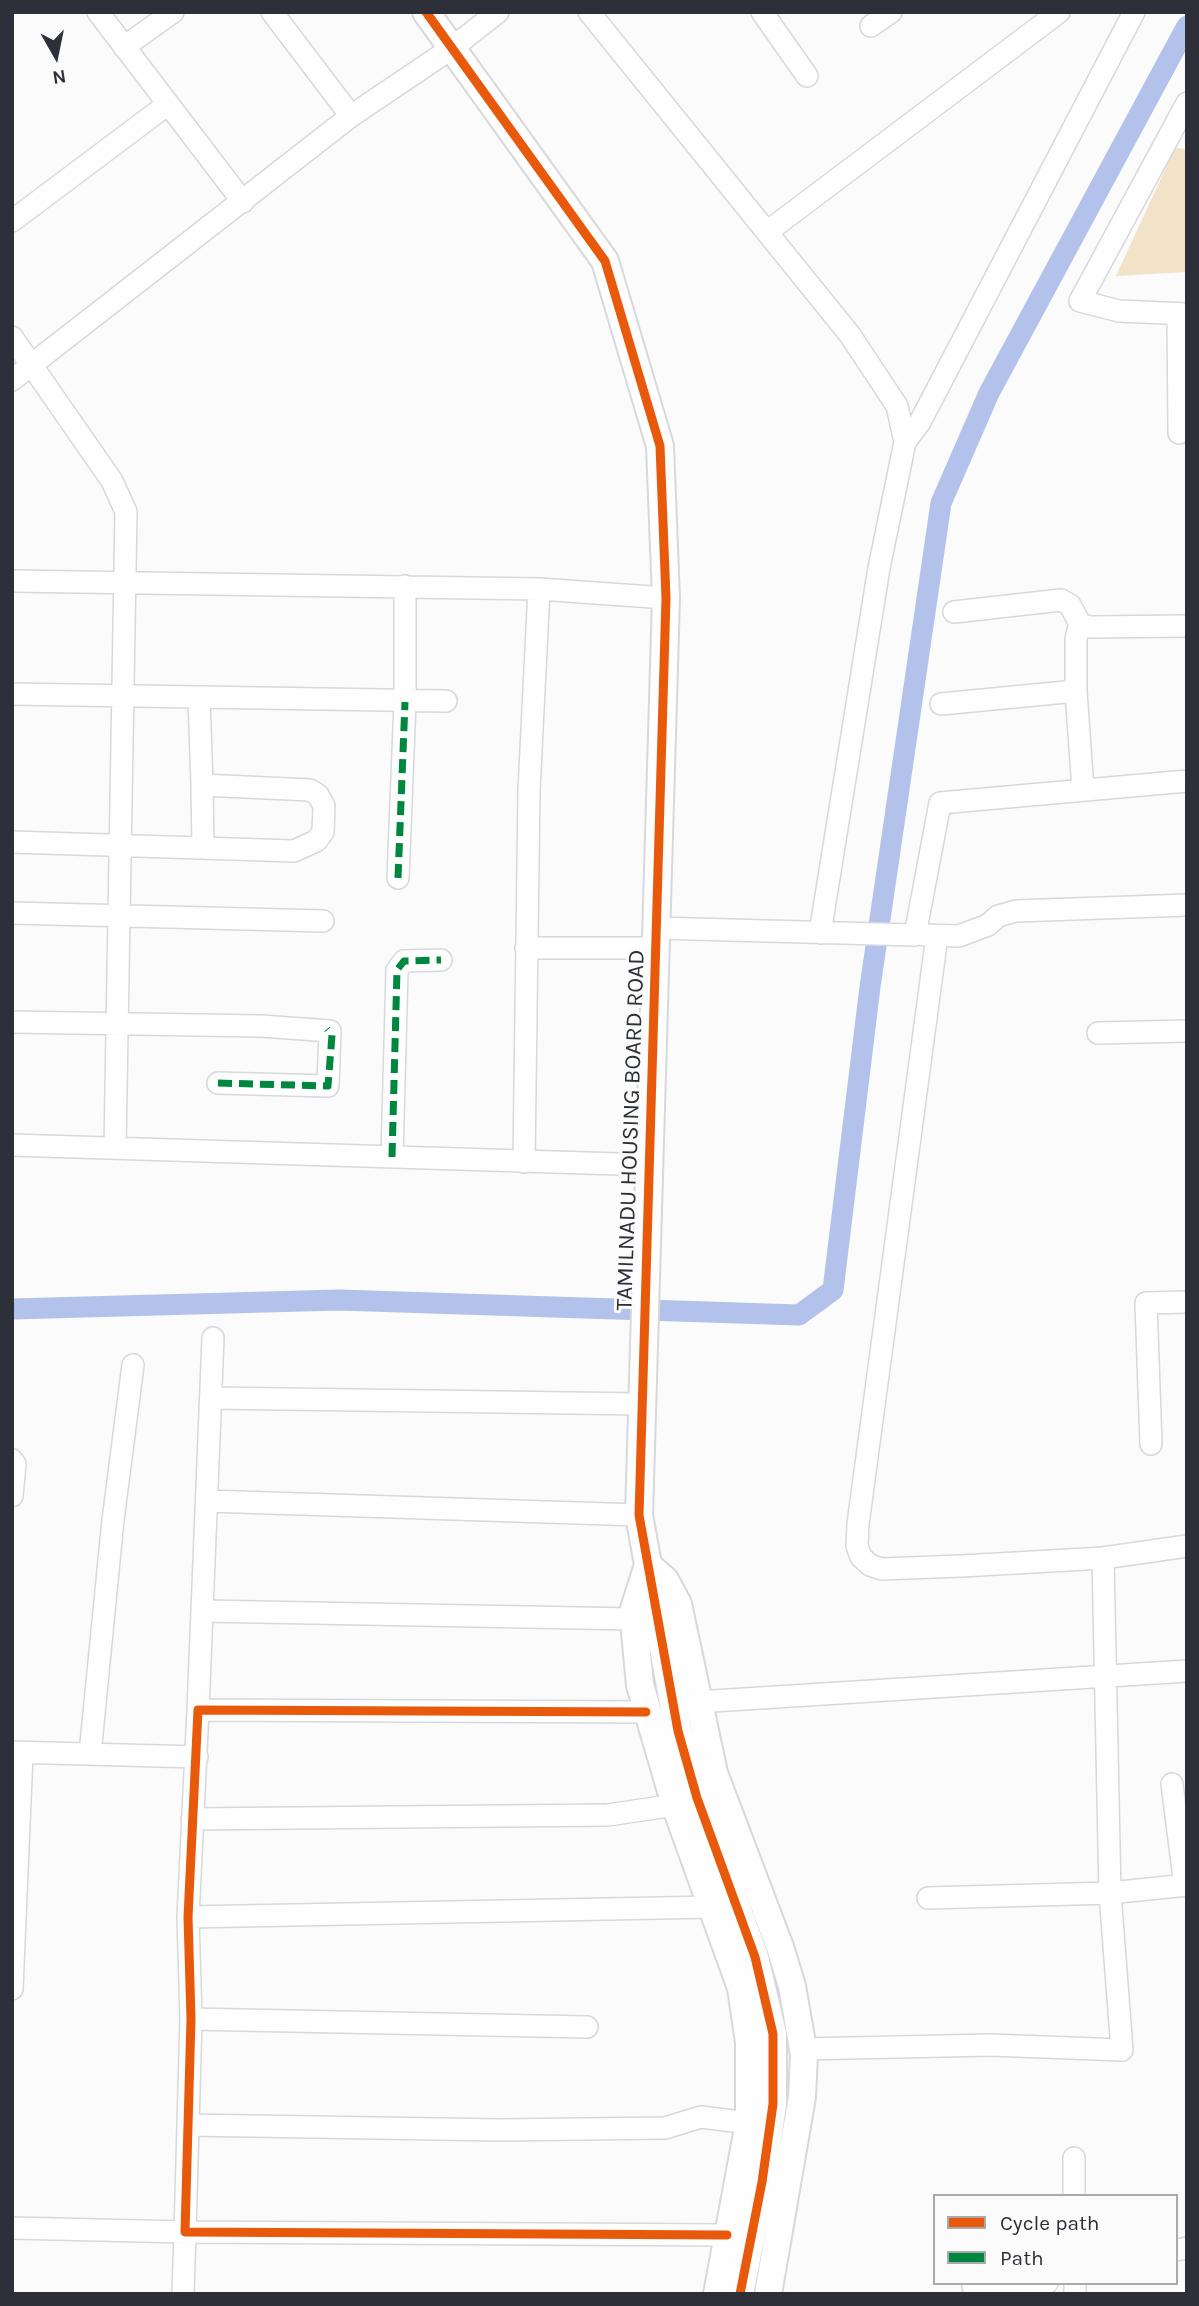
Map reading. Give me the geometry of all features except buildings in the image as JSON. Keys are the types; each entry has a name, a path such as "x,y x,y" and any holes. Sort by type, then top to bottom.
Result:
{"street":[{"path":"97,12 243,202"},
{"path":"124,47 173,12"},
{"path":"272,12 351,116"},
{"name":"TAMILNADU HOUSING BOARD ROAD","path":"426,12 605,261 660,446 666,598 639,1515 648,1565"},
{"path":"12,380 351,116 452,48 498,12"},
{"path":"589,12 850,335 897,406 905,442"},
{"path":"762,12 807,76"},
{"path":"872,26 891,12"},
{"path":"767,232 1059,12"},
{"path":"820,933 879,568 905,442 932,399 1124,18"},
{"path":"1179,433 1182,314 1119,311 1080,301 1187,103"},
{"path":"12,221 168,104"},
{"path":"12,337 112,481 125,512 116,1148"},
{"path":"12,581 540,589 666,598"},
{"path":"398,878 405,702 405,586"},
{"path":"524,1162 529,790 540,589"},
{"path":"954,612 1061,600 1070,605 1080,624 1076,638 1076,691 1083,790"},
{"path":"1080,624 1108,628 1187,626"},
{"path":"941,704 1076,691"},
{"path":"12,694 446,701"},
{"path":"199,698 203,848"},
{"path":"907,935 940,803 1187,781"},
{"path":"12,842 295,851 316,841 323,832 324,806 318,795 310,790 202,785"},
{"path":"526,948 656,938 820,933 960,936 974,932 998,915 1016,911 1187,905"},
{"path":"12,913 323,921"},
{"path":"937,936 858,1546 862,1558 881,1569 1103,1558 1187,1546"},
{"path":"392,1157 397,970 404,961 441,960"},
{"path":"12,1022 118,1022 330,1031 328,1086 218,1083"},
{"path":"1098,1033 1187,1031"},
{"path":"12,1145 650,1165"},
{"path":"1151,1444 1146,1303 1187,1302"},
{"path":"183,2294 191,2019 188,1917 204,1611 213,1338"},
{"path":"90,1754 113,1520 133,1365"},
{"path":"212,1398 643,1404"},
{"path":"12,1460 15,1464 12,1496"},
{"path":"208,1501 639,1515"},
{"path":"803,2049 991,2045 1122,2050 1110,1894 1103,1558"},
{"path":"740,2294 762,2182 773,2104 773,2034 767,1997 748,1935 687,1764 646,1619 635,1598 648,1565 665,1580 678,1604 697,1702 726,1808 784,1960 803,2049 802,2097 768,2294"},
{"path":"204,1611 646,1619"},
{"path":"646,1619 638,1674 646,1712 675,1805 741,1988 746,2017 748,2123 717,2294"},
{"path":"697,1702 1187,1671"},
{"path":"198,1710 646,1712"},
{"path":"12,1989 17,1753 197,1756"},
{"path":"928,1898 1110,1894 1186,1885 1172,1784"},
{"path":"192,1819 608,1815 675,1805"},
{"path":"188,1917 713,1907"},
{"path":"191,2019 587,2027"},
{"path":"188,2125 500,2130 665,2128 701,2117 748,2123"},
{"path":"1074,2158 1074,2194"},
{"path":"12,2228 185,2232 727,2235"},
{"path":"973,2287 1010,2285"}],"shaded area":[{"path":"1175,148 1187,149 1187,272 1116,276"}],"waterway":[{"path":"12,1309 339,1300 799,1315 833,1290 870,987 941,503 989,393 1187,26"}],"marked path":[{"path":"398,878 405,702"},
{"path":"392,1157 397,970 404,961 441,960"},
{"path":"218,1083 328,1086 332,1035 327,1029"}],"cycle path":[{"path":"426,12 605,261 660,446 666,598 639,1515 678,1731 697,1798 755,1957 773,2034 773,2104 762,2182 740,2294"},
{"path":"646,1712 198,1710 188,1917 191,2019 185,2232 727,2235"}]}
